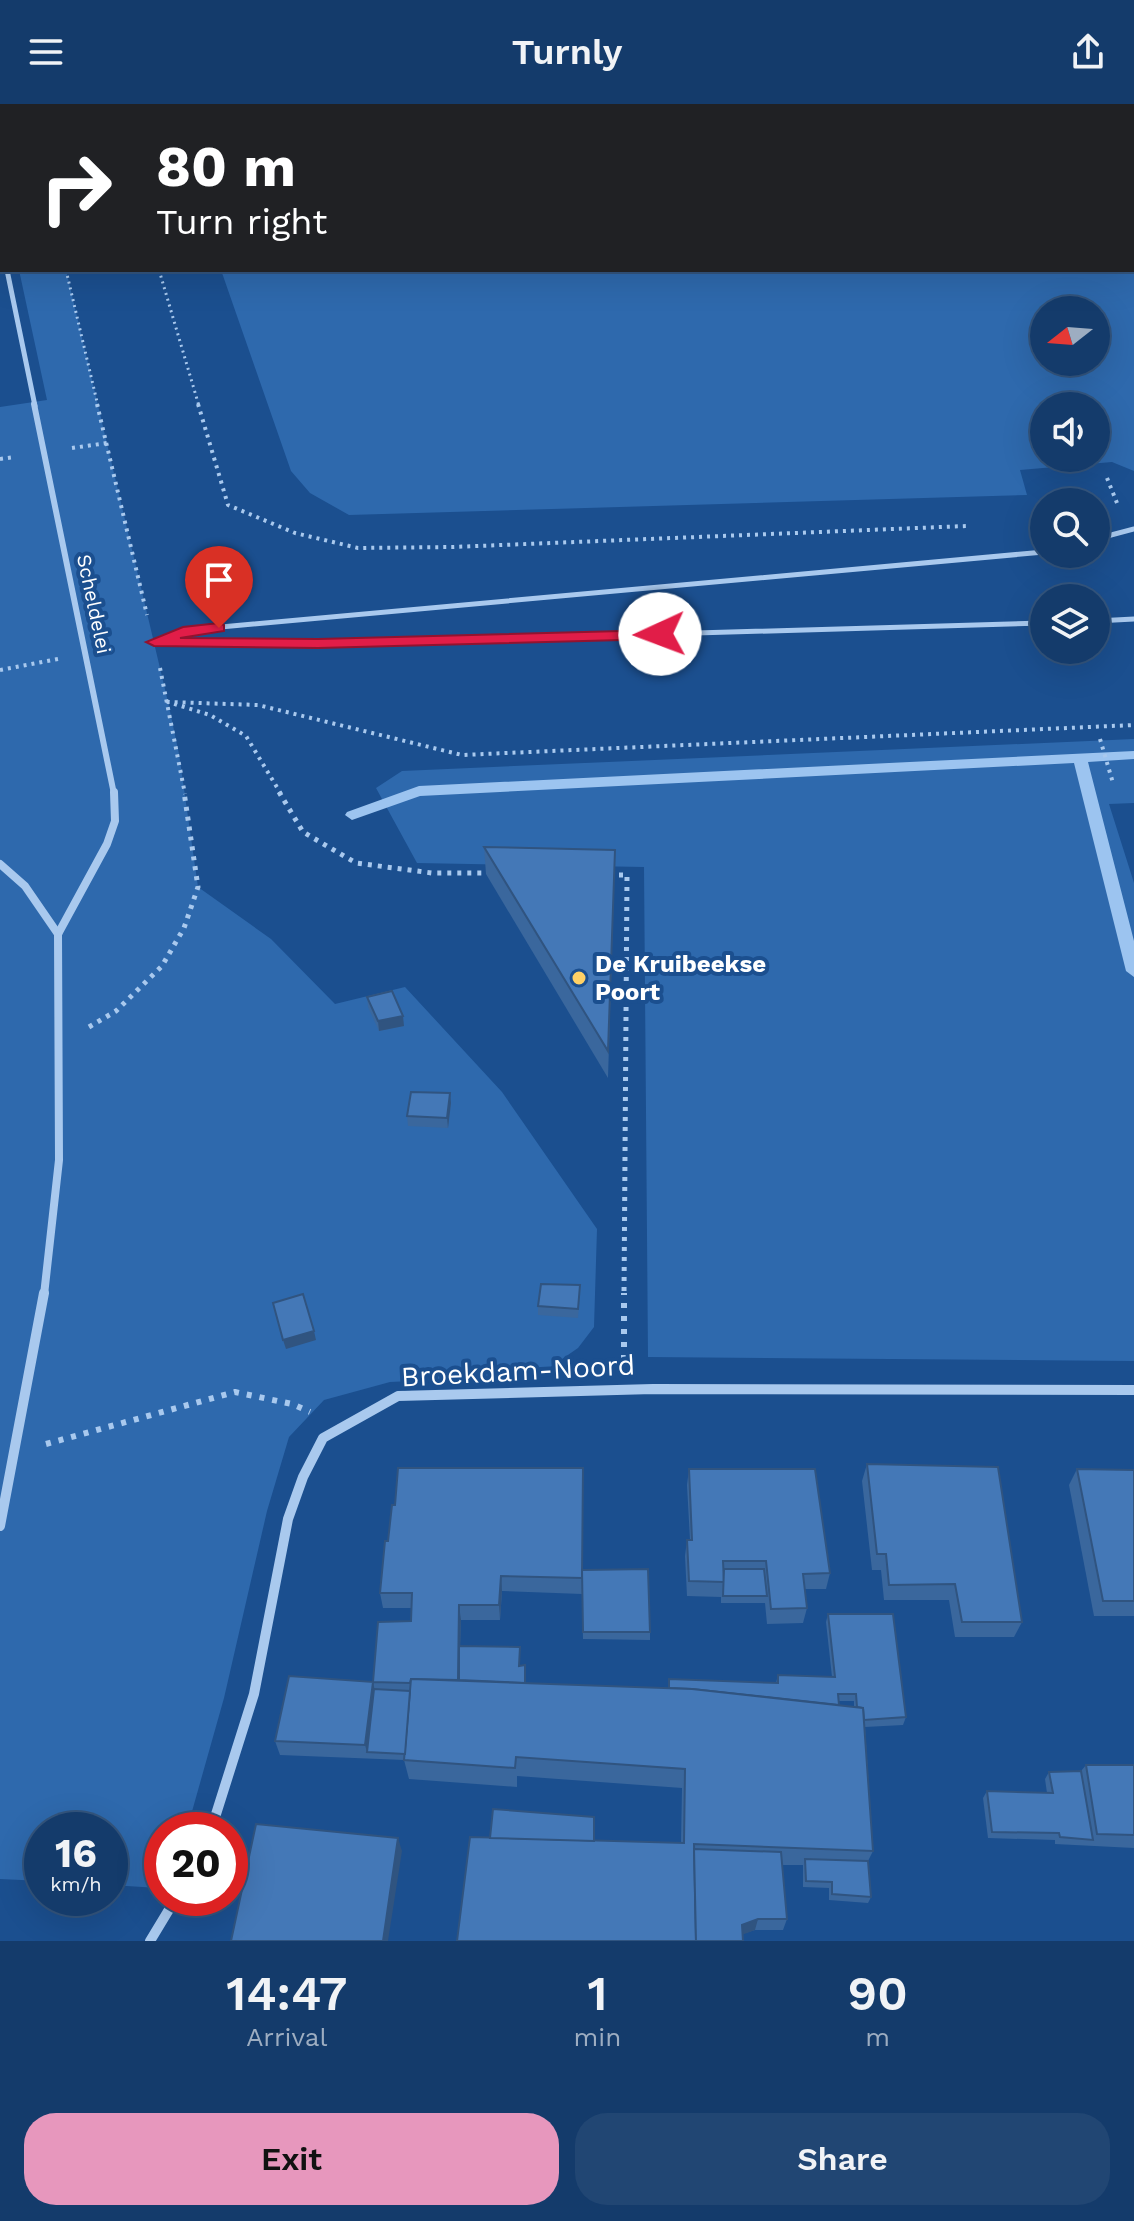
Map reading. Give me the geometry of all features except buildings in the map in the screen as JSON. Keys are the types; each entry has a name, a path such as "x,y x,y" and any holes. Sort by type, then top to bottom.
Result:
{"street":[{"name":"Scheldelei","path":"0,1526 43,1304 58,1174 58,934 107,844 115,821 114,793 7,272"},
{"path":"0,864 25,886 58,934"},
{"name":"Broekdam-Noord","path":"217,1812 254,1694 288,1519 303,1477 323,1438 398,1396 624,1389 1134,1390"},
{"path":"150,1941 165,1916"}],"lane":[{"path":"1110,535 1134,529"},
{"path":"154,642 188,630 1030,553"},
{"path":"1110,620 1134,619"},
{"path":"154,642 318,644 1030,623"}],"path":[{"path":"60,1044 116,1011 162,966 184,928 198,887 168,702 66,272"},
{"path":"160,272 228,505 295,533 358,548 980,526"},
{"path":"168,702 258,705 462,755 1134,725"},
{"path":"168,702 210,715 246,736 303,832 356,863 432,873 492,873"},
{"path":"1100,739 1113,783"},
{"path":"597,875 627,875 624,1389"},
{"path":"14,1453 235,1392 292,1404 344,1426"}],"shaded area":[{"path":"19,272 66,272 168,702 179,754 198,887 271,939 335,1004 405,987 502,1092 597,1229 594,1327 578,1348 539,1375 390,1382 324,1400 289,1437 267,1511 224,1698 192,1812 144,1812 144,1887 128,1886 128,1812 24,1812 24,1880 0,1879 0,407 47,400"},
{"path":"222,272 1134,272 1134,471 1110,462 1110,392 1030,392 1030,469 1020,470 1027,495 349,515 310,493 291,471"},
{"path":"1134,739 1134,803 1109,804 1134,883 1134,1361 648,1357 644,867 417,863 376,788 402,771"}],"waterway":[{"path":"352,815 419,791 1134,755"},
{"path":"1080,758 1134,971"}],"place":[{"name":"De Kruibeekse Poort","path":"579,978"}],"route":[{"path":"219,628 188,630 154,642 318,644 660,634"}]}
